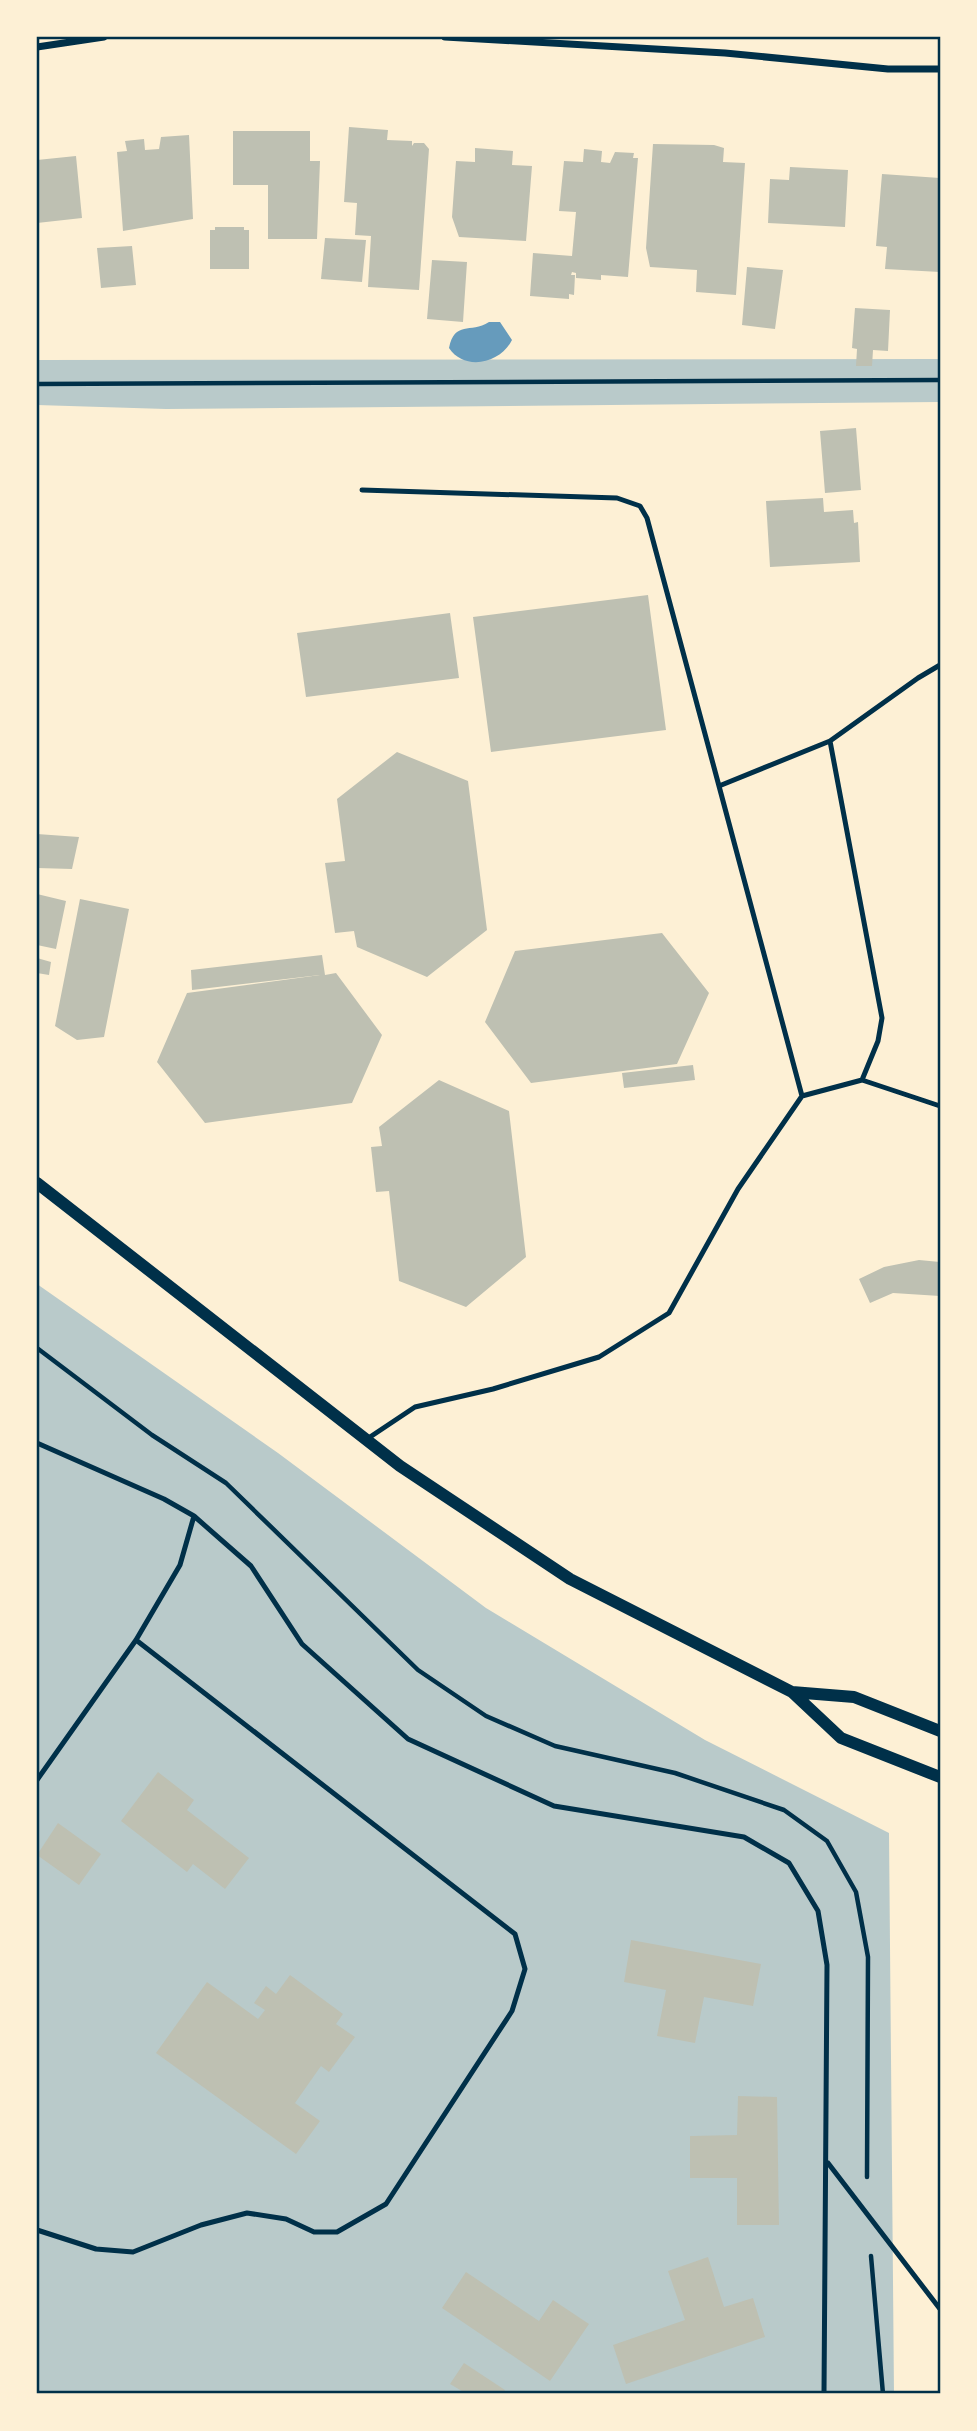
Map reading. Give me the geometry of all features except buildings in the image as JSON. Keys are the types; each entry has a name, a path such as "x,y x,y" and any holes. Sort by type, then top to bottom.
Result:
{"street":[{"path":"37,47 104,37"},
{"path":"445,37 725,53 888,69 940,69"},
{"path":"37,1183 400,1466 570,1579 792,1692 841,1738 940,1777"},
{"path":"792,1692 854,1697 940,1731"}],"lane":[{"path":"362,490 617,498 639,506 646,519 802,1096"},
{"path":"719,786 830,741 940,665"},
{"path":"830,741 882,1018 878,1041 862,1080"},
{"path":"367,1438 415,1407 493,1389 599,1357 669,1313 738,1189 802,1096 862,1080 940,1106"},
{"path":"37,1443 164,1499 194,1516 251,1566 302,1644 408,1739 554,1806 744,1836 789,1863 818,1911 827,1965 828,2163 824,2394"},
{"path":"37,1780 136,1640 180,1565 194,1516"},
{"path":"37,2230 96,2249 133,2252 201,2225 247,2213 286,2219 314,2232 337,2232 386,2204 512,2011 525,1969 515,1934 136,1640"},
{"path":"828,2163 940,2309"}],"path":[{"path":"37,384 940,380"}],"shaded area":[{"path":"940,359 940,402 166,409 37,405 37,360"},
{"path":"37,1284 278,1453 486,1608 705,1740 889,1833 894,2394 37,2394"}],"water":[{"path":"489,322 500,322 512,340 500,354 482,362 473,362 464,360 449,348 459,331"}]}
